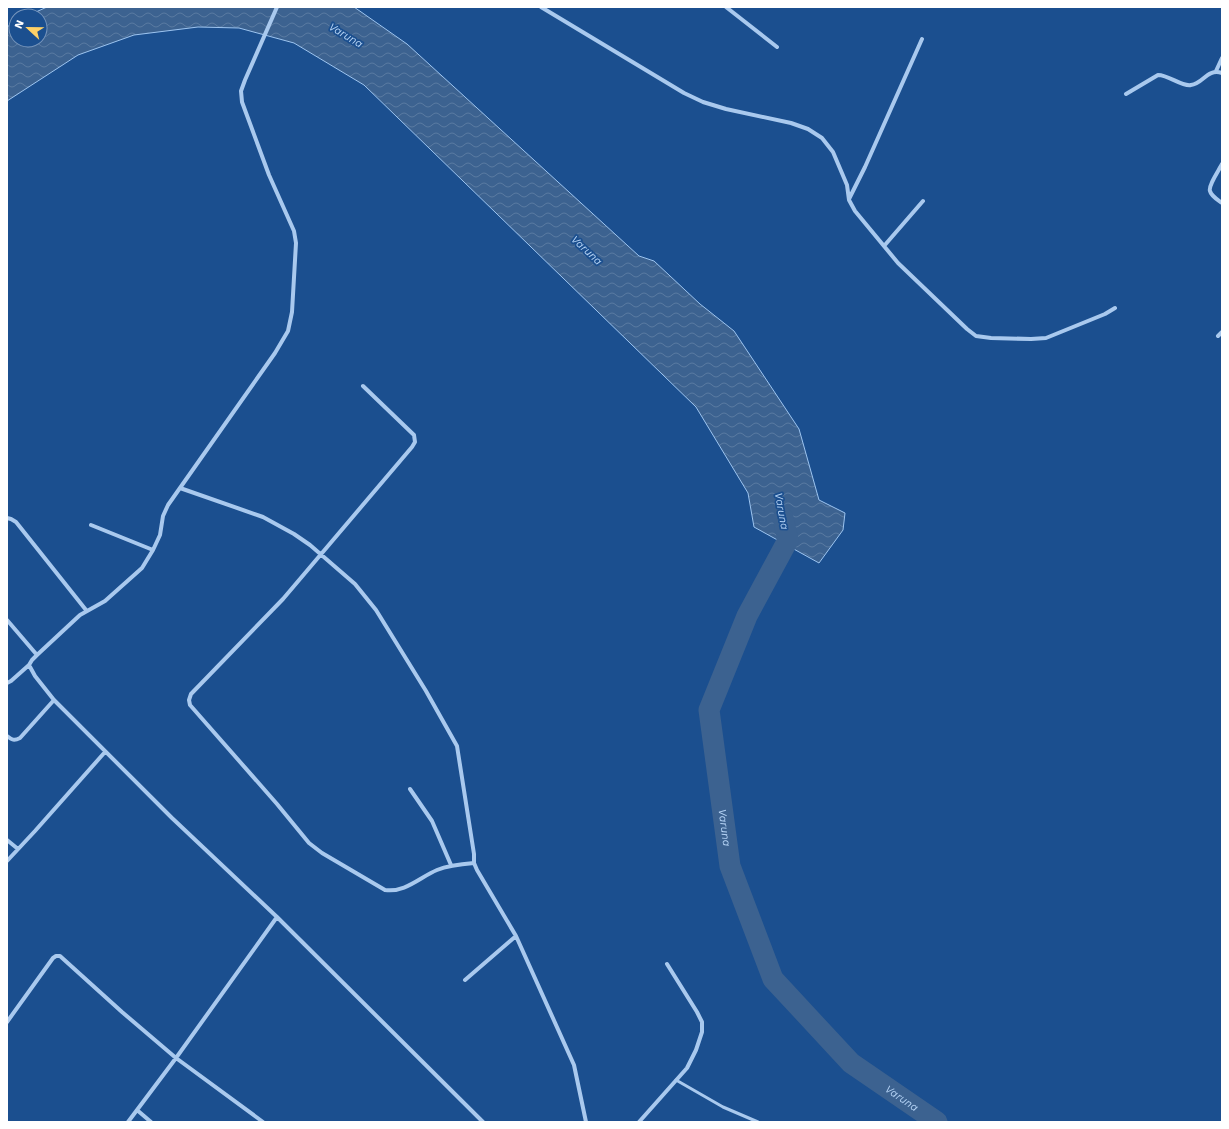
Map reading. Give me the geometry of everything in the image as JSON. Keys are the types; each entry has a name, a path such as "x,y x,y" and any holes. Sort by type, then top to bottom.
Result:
{"street":[{"path":"7,683 30,665 32,660 37,655 86,610 105,601 142,568 153,550 160,534 163,516 168,505 275,353 288,331 292,312 296,243 294,232 269,175 242,102 241,91 264,34 277,7"},
{"path":"541,7 684,93 703,102 726,109 791,123 822,138 833,152 847,185 849,200 855,211 898,263 976,336 1032,339 1046,338 1105,314 1114,308"},
{"path":"726,7 777,47"},
{"path":"849,200 922,39"},
{"path":"1126,94 1158,76 1164,76 1190,86 1216,71 1222,58"},
{"path":"1216,71 1222,73"},
{"path":"1222,164 1210,187 1210,192 1213,196 1222,202"},
{"path":"884,246 923,201"},
{"path":"1218,336 1222,332"},
{"path":"362,386 414,435 415,442 283,599 191,694 189,700 190,705 277,804 309,843 322,853 386,890 401,890 437,870 451,865 474,863"},
{"path":"180,488 263,517 294,534 321,554 355,584 376,610 426,691 457,746 474,854 474,863 516,936 574,1065 586,1122"},
{"path":"7,518 16,522 86,610"},
{"path":"91,525 153,550"},
{"path":"7,620 37,655"},
{"path":"30,665 35,676 54,700 105,752 277,918 483,1122"},
{"path":"7,736 12,740 20,738 54,700"},
{"path":"7,861 105,752"},
{"path":"410,789 432,821 451,865"},
{"path":"7,840 18,849"},
{"path":"128,1122 277,918"},
{"path":"465,980 516,936"},
{"path":"7,1022 53,958 60,956 176,1058 263,1122"},
{"path":"639,1122 687,1068 696,1050 702,1032 702,1022 697,1012 667,964"},
{"path":"136,1110 151,1122"}],"lane":[{"path":"676,1080 723,1107 758,1122"}],"water":[{"path":"354,7 407,44 639,256 654,261 700,304 734,331 799,429 819,500 845,513 843,530 819,563 754,527 748,493 696,407 364,85 294,43 239,28 198,27 134,35 78,55 7,101 7,27 8,26 8,48 48,48 48,8 45,8"}],"waterway":[{"name":"Varuna","path":"783,518 788,540 747,616 709,710 730,866 773,979 851,1063 937,1122"}]}
